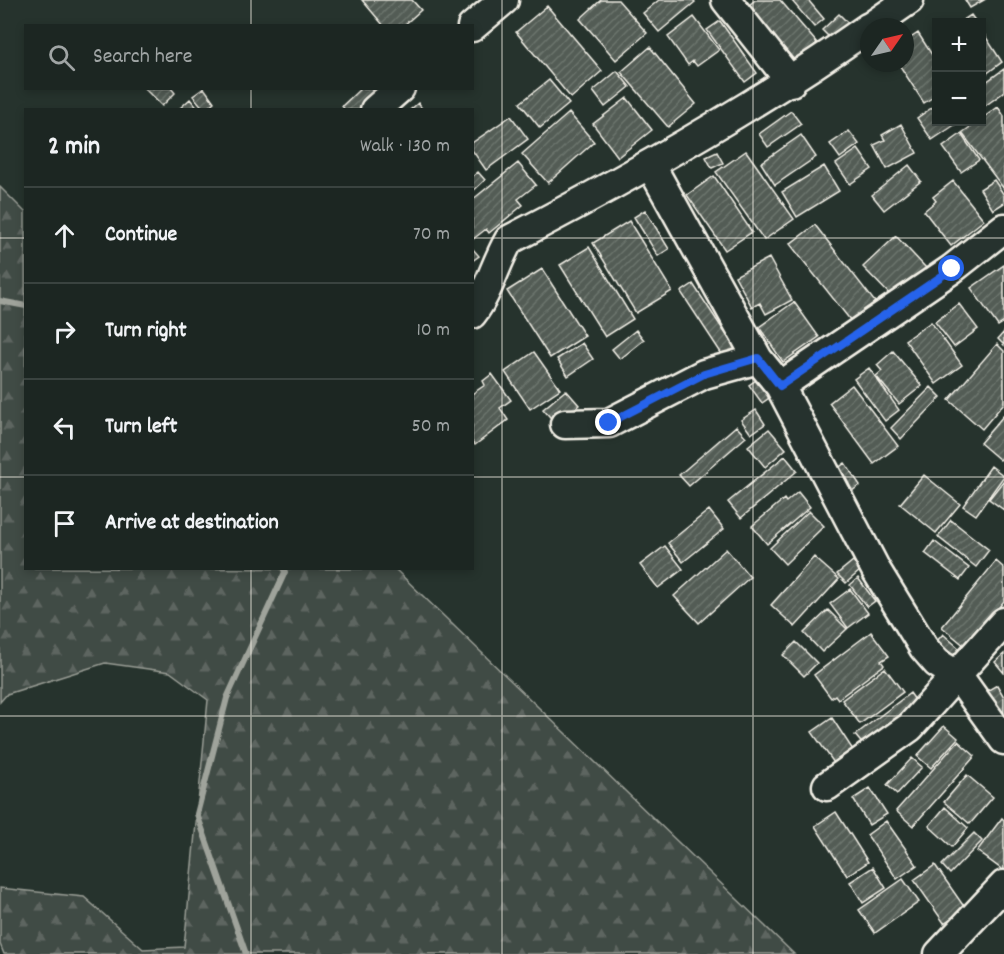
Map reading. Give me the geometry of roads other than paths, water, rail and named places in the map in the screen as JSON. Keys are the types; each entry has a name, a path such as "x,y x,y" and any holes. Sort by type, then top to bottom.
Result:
{"street":[{"path":"474,25 504,0"},
{"path":"726,0 791,82"},
{"path":"882,18 909,0"},
{"path":"474,311 483,300 497,261 509,240 650,164 791,82 860,33"},
{"path":"377,108 398,90"},
{"path":"650,164 758,358 780,386 876,570 924,648 937,663 958,676 1004,740"},
{"path":"780,386 952,269 1004,228"},
{"path":"565,423 609,423 704,374 758,358"},
{"path":"827,786 910,727 1004,622"},
{"path":"939,954 1004,885"}],"waterway":[{"path":"0,301 24,306"},
{"path":"246,954 197,814 227,698 284,570"}]}
